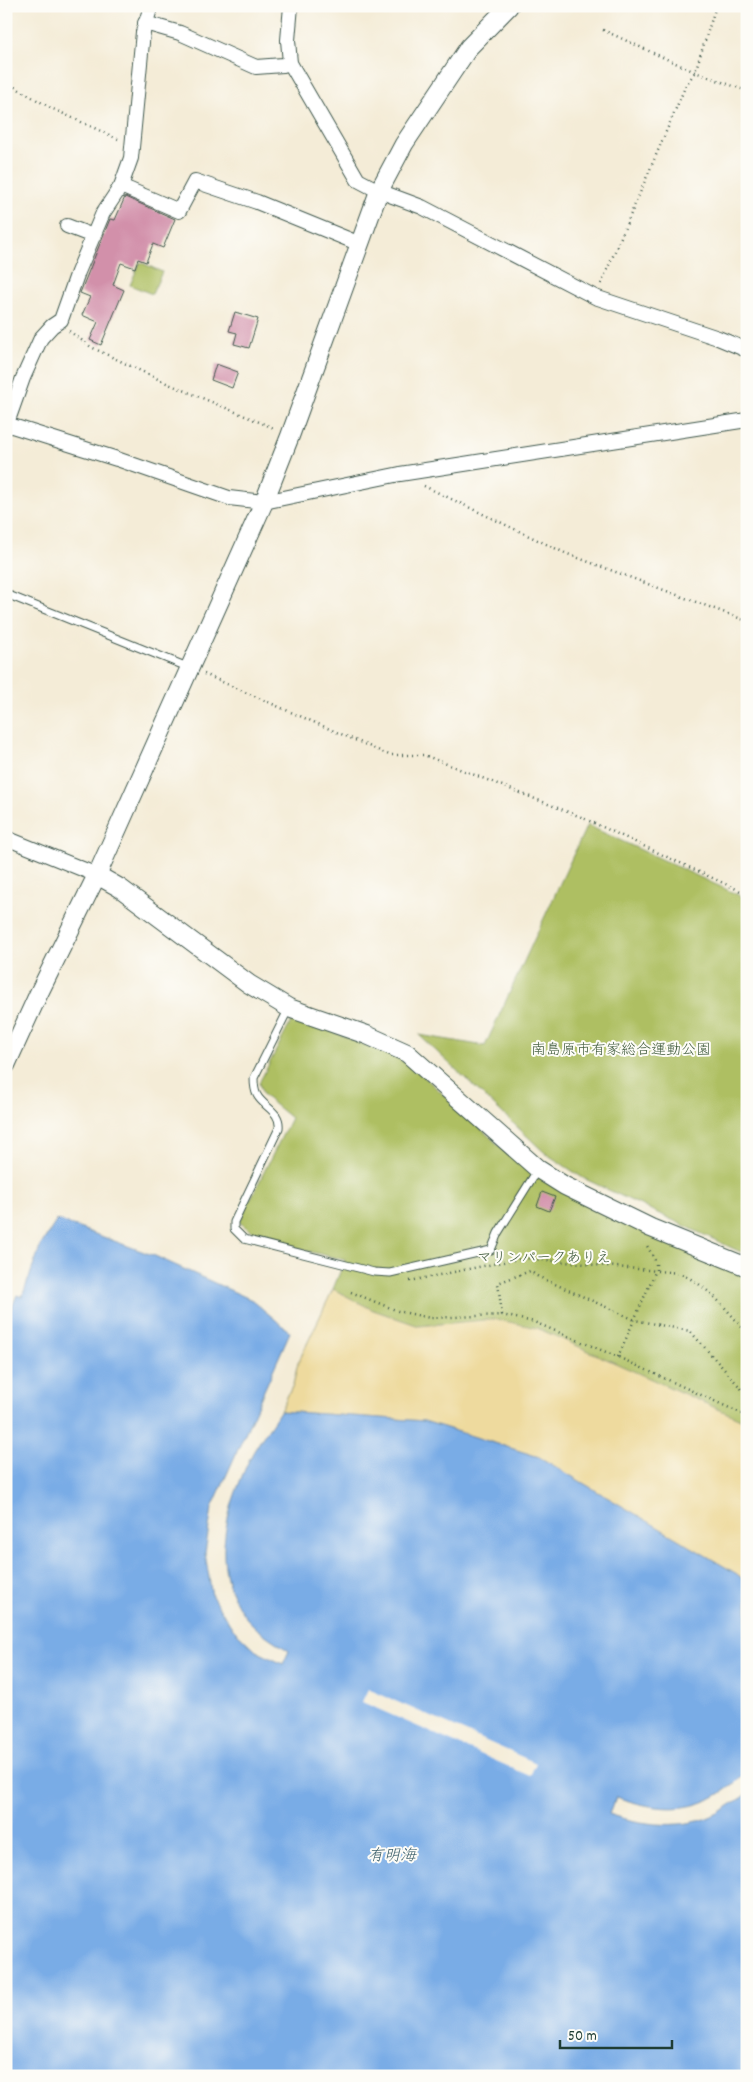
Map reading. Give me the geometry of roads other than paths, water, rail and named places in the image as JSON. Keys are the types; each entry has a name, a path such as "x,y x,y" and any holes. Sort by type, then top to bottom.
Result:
{"street":[{"path":"151,6 145,23 139,64 131,158 121,186 103,214 93,236 61,320 52,326 41,338 23,378 6,425 117,459 229,498 264,502 400,474 747,420"},
{"path":"291,6 288,40 290,62 358,180 379,191 422,207 596,297 718,338 747,350"},
{"path":"6,1065 38,994 98,875 264,502 379,191 404,144 469,47 509,6"},
{"path":"145,23 180,33 256,67 283,65 290,62"},
{"path":"121,186 179,211 195,181 258,202 360,244"},
{"path":"67,226 93,236"},
{"path":"6,838 98,875 120,888 249,984 289,1008 367,1035 407,1053 538,1169 565,1186 651,1228 747,1267"}],"lane":[{"path":"6,594 190,668"},
{"path":"289,1008 254,1078 254,1089 257,1097 276,1114 280,1121 280,1128 234,1222 234,1229 244,1239 374,1272 390,1273 491,1250 498,1233 538,1169"}],"water":[{"name":"有明海","path":"57,1220 155,1256 252,1300 290,1332 212,1508 205,1553 212,1596 233,1629 256,1651 283,1664 289,1651 257,1629 242,1612 232,1594 227,1576 224,1540 232,1503 249,1460 280,1411 424,1421 539,1457 737,1574 747,1583 747,1769 740,1779 728,1788 711,1799 698,1804 672,1808 658,1807 616,1797 609,1814 649,1823 678,1824 692,1822 718,1813 747,1794 747,2076 6,2076 6,1321 17,1295 22,1297 41,1245"}],"park label":[{"name":"南島原市有家総合運動公園","path":"621,1051"},
{"name":"マリンパークありえ","path":"544,1259"}]}
